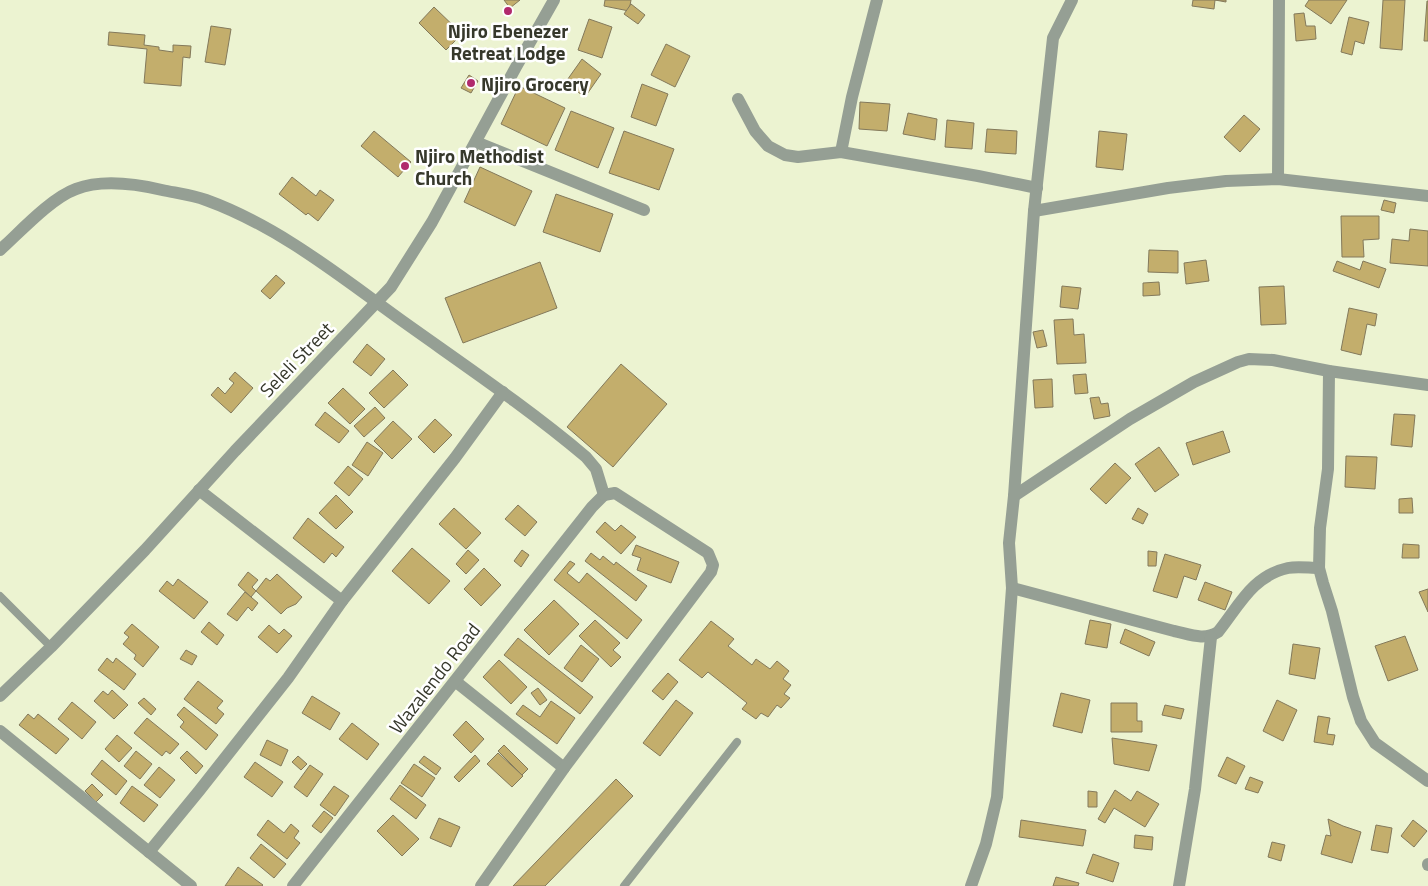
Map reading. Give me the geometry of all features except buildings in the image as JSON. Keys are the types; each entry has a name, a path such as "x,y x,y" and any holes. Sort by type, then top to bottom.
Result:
{"street":[{"name":"Seleli Street","path":"0,696 51,647 145,550 199,490 378,302 394,282 432,222 554,0"},
{"path":"841,152 852,97 877,0"},
{"path":"971,886 986,844 997,796 1012,588 1009,543 1034,211 1053,38 1072,0"},
{"path":"1278,179 1279,0"},
{"path":"738,99 755,131 768,146 785,156 798,157 841,152 1037,188"},
{"path":"476,142 644,210"},
{"path":"1034,211 1168,188 1226,181 1278,179 1428,196"},
{"path":"0,250 47,208 77,189 107,183 140,185 204,199 246,217 286,240 378,302 503,392 586,457 596,469 604,495 615,493 686,537 708,553 713,565 703,584 564,768 481,886"},
{"path":"1014,496 1130,419 1194,382 1249,359 1272,360 1329,371 1428,385"},
{"path":"1329,371 1328,469 1320,528 1319,568 1360,721 1375,743 1428,781"},
{"path":"149,852 288,678 342,601 455,458 503,392"},
{"path":"199,490 342,601"},
{"name":"Wazalendo Road","path":"293,886 592,507 604,495"},
{"path":"1012,588 1174,631 1200,637 1211,637 1218,632 1251,588 1268,575 1289,568 1319,568"},
{"path":"1179,886 1195,789 1211,637"},
{"path":"455,681 564,768"},
{"path":"0,732 191,886"}],"lane":[{"path":"0,596 51,647"},
{"path":"624,886 737,742"}],"place":[{"name":"Njiro Ebenezer Retreat Lodge","path":"508,11"},
{"name":"Njiro Grocery","path":"471,83"},
{"name":"Njiro Methodist Church","path":"405,166"}]}
